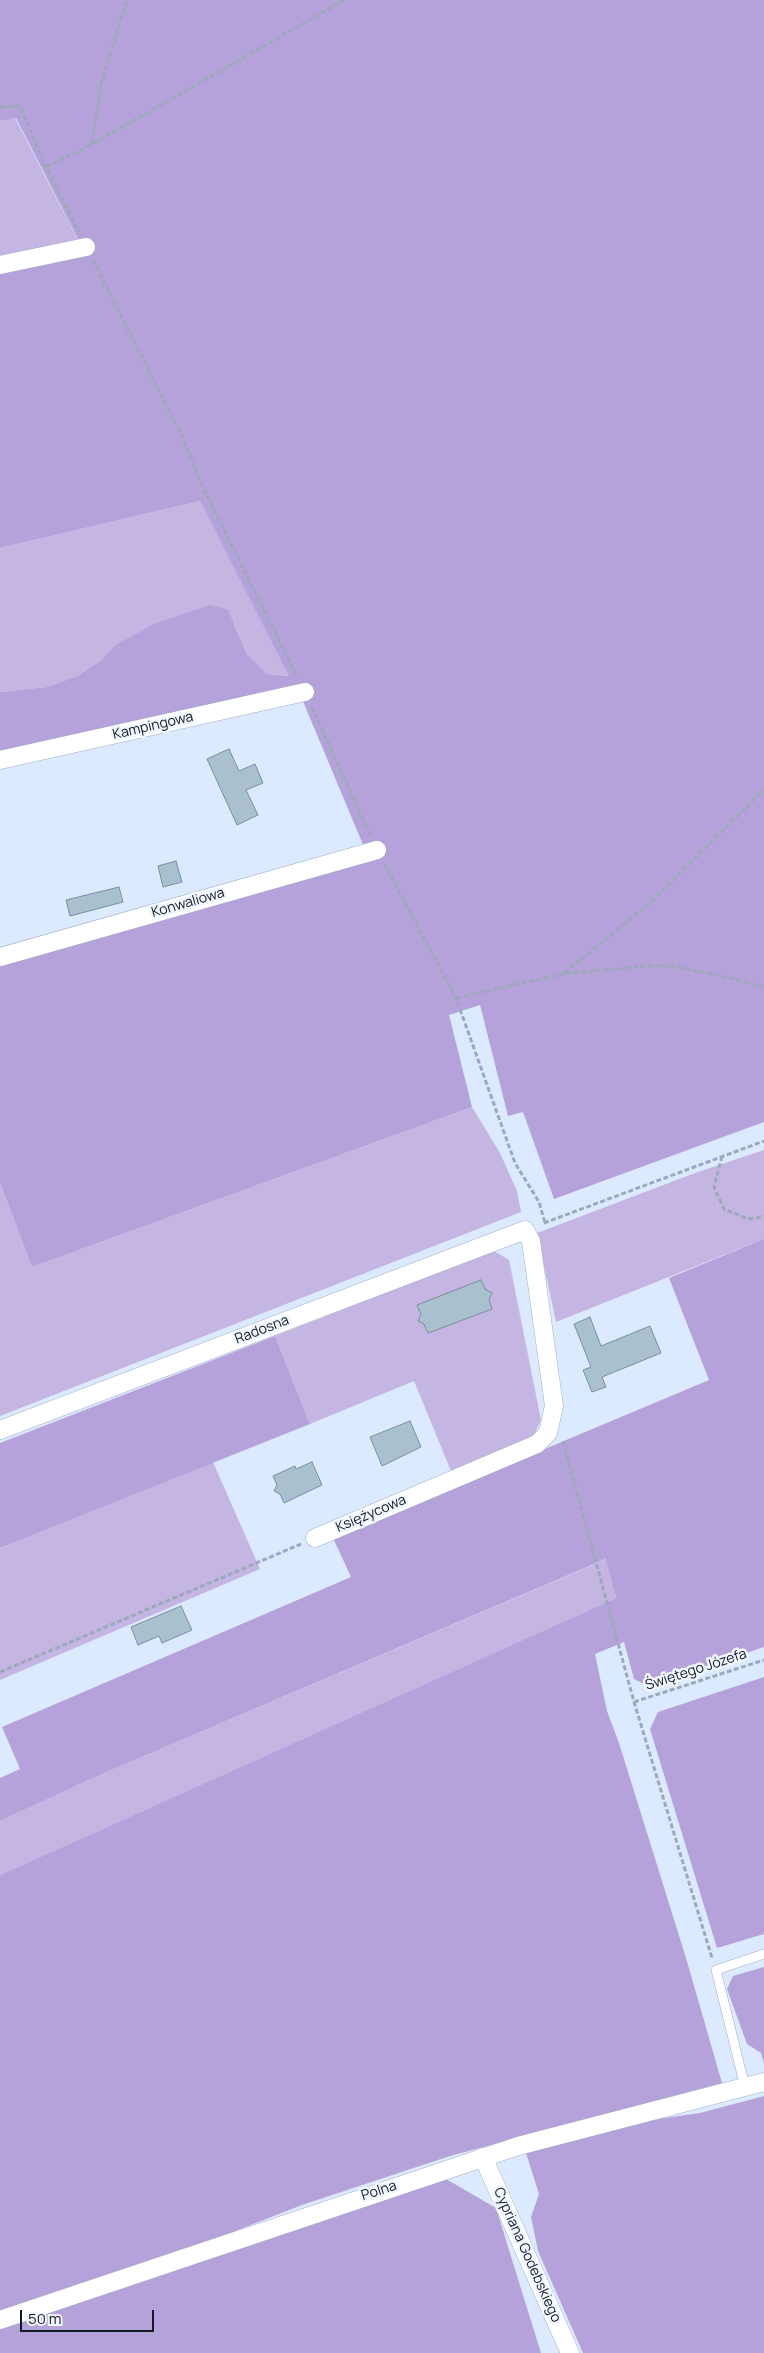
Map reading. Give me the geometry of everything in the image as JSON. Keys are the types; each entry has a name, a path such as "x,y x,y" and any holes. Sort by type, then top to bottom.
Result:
{"street":[{"path":"0,265 86,247"},
{"name":"Kampingowa","path":"0,760 305,692"},
{"name":"Konwaliowa","path":"0,956 377,850"},
{"name":"Radosna","path":"0,1430 525,1230"},
{"name":"Księżycowa","path":"315,1538 536,1444 548,1433 554,1406 531,1241 525,1230"},
{"name":"Polna","path":"0,2320 518,2146 764,2082"},
{"name":"Cypriana Godebskiego","path":"483,2157 570,2353"}],"lane":[{"path":"744,2087 716,1970 764,1954"}],"path":[{"path":"92,145 101,84 127,0"},
{"path":"46,167 92,145 344,0"},
{"path":"0,107 20,106 46,167 182,436 203,488 305,692 377,850 456,998 515,1163 539,1202 545,1223"},
{"path":"563,974 648,905 764,790"},
{"path":"456,998 563,974 656,966 677,967 764,987"},
{"path":"525,1230 722,1155 764,1141"},
{"path":"722,1155 714,1187 724,1209 748,1219 764,1217"},
{"path":"562,1435 634,1702 716,1970"},
{"path":"0,1672 315,1538"},
{"name":"Świętego Józefa","path":"634,1702 764,1660"}],"shaded area":[{"path":"0,0 764,0 764,1122 554,1199 523,1112 508,1116 480,1005 449,1015 472,1107 32,1267 0,1183 0,960 364,847 302,699 0,754 0,692 47,687 77,676 101,660 114,646 154,624 210,605 228,610 247,654 267,674 289,676 200,501 0,548 0,272 85,253 16,118 0,121"},
{"path":"15,118 80,244 0,261 0,121"},
{"path":"200,501 290,676 267,674 247,654 234,623 114,646 101,660 77,676 47,687 0,692 0,548"},
{"path":"472,1107 500,1153 517,1191 521,1212 0,1416 0,1183 32,1267"},
{"path":"764,1150 764,1239 556,1322 537,1233 695,1173"},
{"path":"764,1239 764,1647 648,1686 634,1679 624,1642 595,1654 607,1711 619,1743 686,1958 722,2083 450,2156 302,2205 202,2244 0,2313 0,1875 616,1598 606,1559 102,1774 0,1821 0,1778 20,1769 2,1727 351,1577 333,1538 709,1380 669,1278"},
{"path":"494,1251 509,1260 541,1420 534,1435 451,1471 414,1381 310,1424 275,1336"},
{"path":"275,1336 310,1424 0,1548 0,1443"},
{"path":"213,1462 260,1569 0,1680 0,1548"},
{"path":"607,1559 616,1598 0,1875 0,1821 102,1774"},
{"path":"764,1677 764,1934 717,1948 650,1729 658,1712"},
{"path":"764,1967 764,2064 761,2053 747,2044 727,1989 733,1976"},
{"path":"764,2096 764,2353 583,2353 538,2251 531,2217 539,2194 526,2153 637,2122 700,2113"},
{"path":"446,2179 496,2208 541,2353 0,2353 0,2328"}],"building":[{"path":"229,749 239,771 255,764 263,783 246,790 258,815 237,825 207,759"},
{"path":"176,861 182,882 163,887 158,866"},
{"path":"119,887 123,902 70,916 66,900"},
{"path":"481,1280 485,1289 492,1293 489,1299 492,1309 428,1333 424,1324 418,1321 421,1314 417,1305"},
{"path":"590,1317 601,1346 650,1326 661,1353 602,1377 606,1387 592,1392 583,1370 591,1367 574,1324"},
{"path":"410,1421 421,1447 382,1466 370,1437"},
{"path":"312,1462 322,1485 284,1503 280,1494 274,1491 277,1485 273,1476 295,1466 296,1469"},
{"path":"181,1606 192,1630 162,1643 159,1636 138,1645 131,1627"}]}
